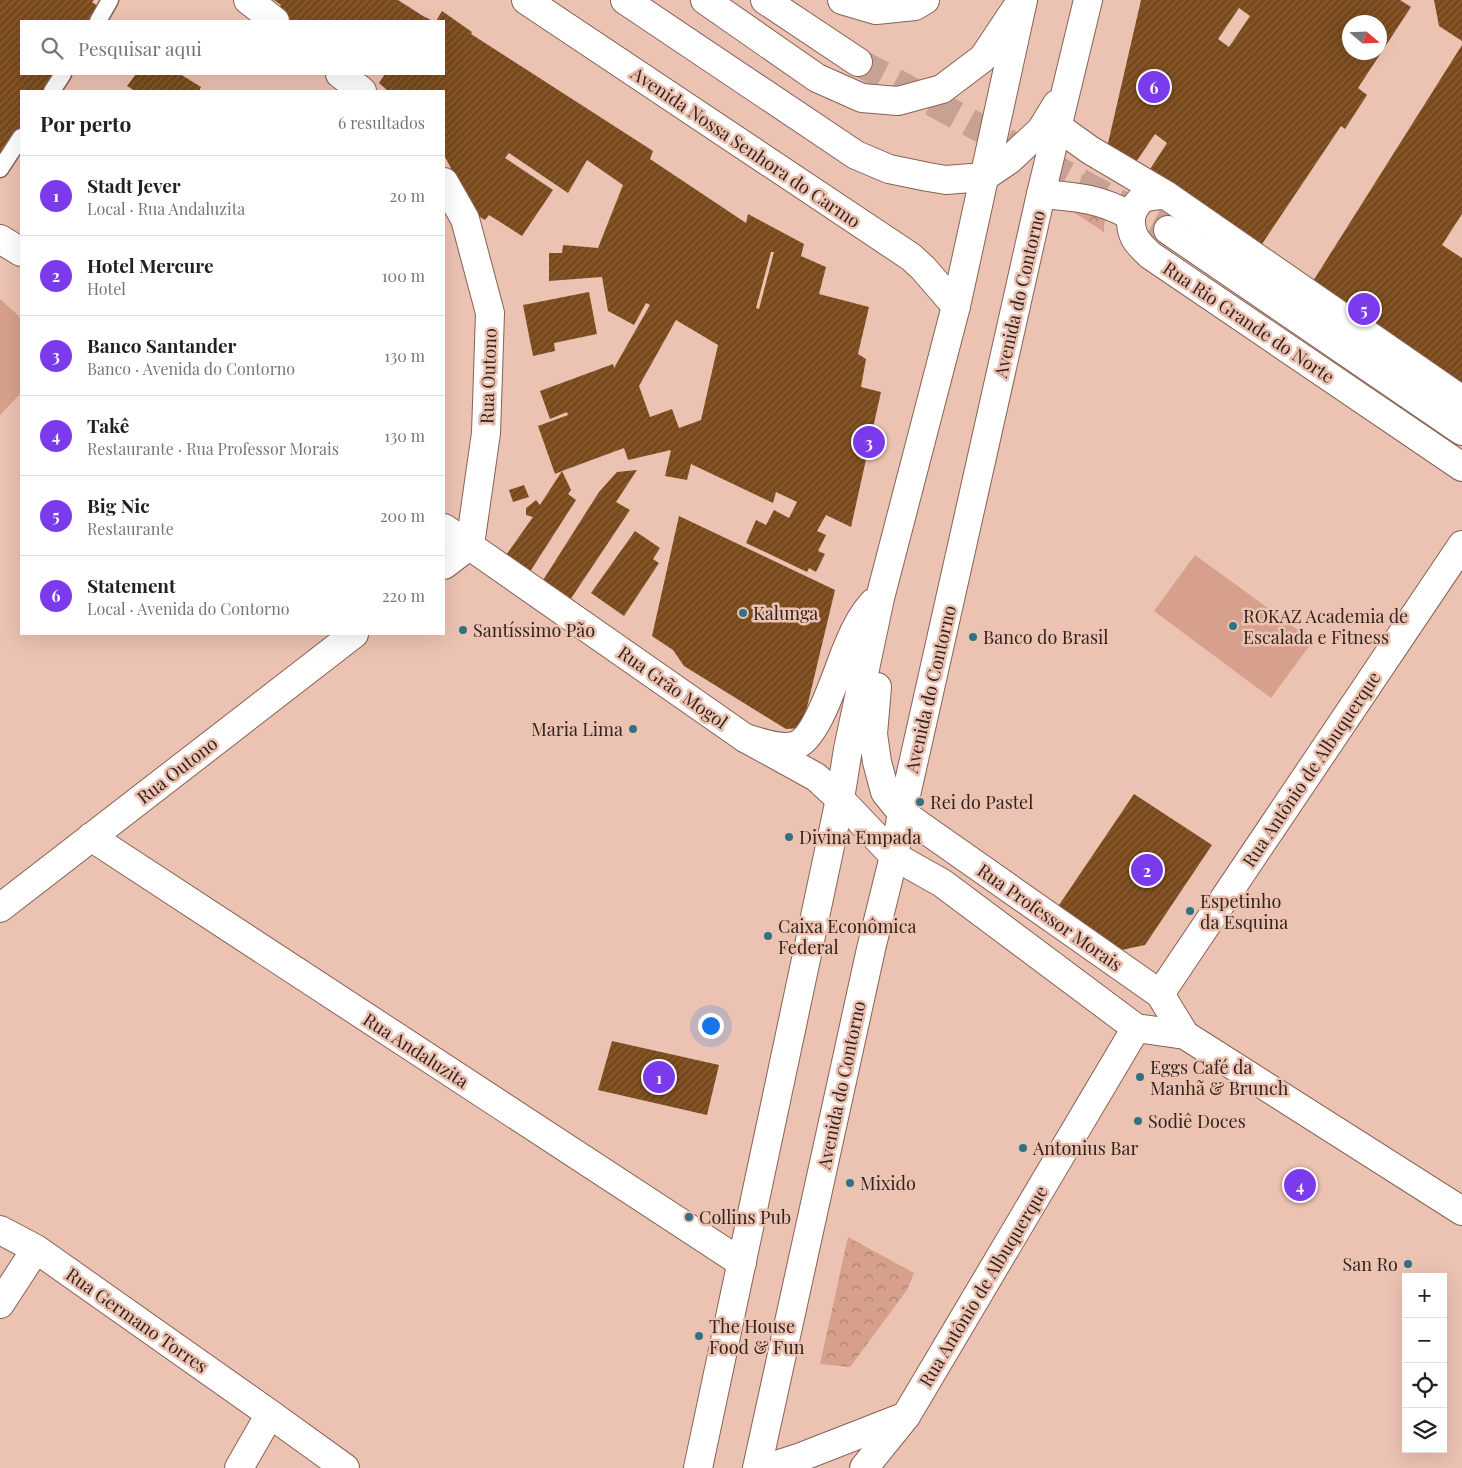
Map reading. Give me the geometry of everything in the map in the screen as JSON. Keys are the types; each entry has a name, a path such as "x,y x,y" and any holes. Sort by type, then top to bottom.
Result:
{"street":[{"path":"248,0 274,20"},
{"name":"Avenida Nossa Senhora do Carmo","path":"526,0 911,257 956,306"},
{"path":"625,0 856,154 889,169 928,177 946,180 984,177 1009,160 1041,130 1069,83"},
{"path":"705,0 817,78 862,98 898,101 942,89 983,58 1022,0"},
{"path":"765,0 858,62"},
{"path":"842,0 876,10 915,6 925,0"},
{"path":"698,1468 840,799 848,749 880,598 956,306 1022,0"},
{"name":"Avenida do Contorno","path":"758,1468 867,968 894,856 902,813 1041,194 1088,0"},
{"path":"341,75 361,90"},
{"path":"1058,127 1090,150 1166,195 1462,400"},
{"name":"Rua Outono","path":"445,184 465,219 490,313 486,433 470,545"},
{"path":"1041,194 1083,197 1103,203 1130,216 1136,204 1144,197 1166,195"},
{"name":"Rua Rio Grande do Norte","path":"1130,216 1130,228 1135,238 1150,255 1462,468"},
{"path":"1168,230 1462,431"},
{"path":"0,239 20,251"},
{"name":"Rua Grão Mogol","path":"445,529 746,738 816,776 894,856"},
{"path":"445,564 470,545"},
{"name":"Rua Antônio de Albuquerque","path":"1160,994 1462,545"},
{"path":"746,738 783,746 795,746 803,741 824,708 860,620 872,604 880,598"},
{"name":"Rua Professor Morais","path":"880,598 883,654 872,734 885,792 902,813 1160,994 1185,1035"},
{"name":"Rua Outono","path":"0,908 353,635"},
{"name":"Rua Andaluzita","path":"91,836 742,1263"},
{"name":"Rua Professor Morais","path":"894,856 942,883 1136,1028 1185,1035 1462,1211"},
{"name":"Rua Antônio de Albuquerque","path":"864,1468 906,1416 1136,1028"},
{"name":"Rua Germano Torres","path":"0,1230 36,1249 344,1468"},
{"path":"0,1304 36,1249"},
{"path":"239,1468 270,1414"},
{"path":"767,1468 801,1457 906,1416"}],"lane":[{"path":"99,20 110,0"},
{"path":"53,90 62,75"},
{"path":"0,170 20,139"}],"green space":[{"path":"1082,174 1123,198 1109,213 1105,222 1104,232 1072,211"},
{"path":"0,299 20,317 20,394 0,415"},
{"name":"ROKAZ Academia de Escalada e Fitness","path":"1195,555 1313,641 1271,698 1154,611"},
{"path":"848,1237 914,1273 907,1290 850,1367 820,1364"}],"building":[{"path":"0,0 94,0 92,2 102,9 95,20 20,20 20,75 58,75 48,90 20,90 20,131 0,161"},
{"path":"274,0 398,0 431,20 290,20 277,11 281,5"},
{"path":"1141,0 1400,0 1411,7 1387,44 1387,15 1342,15 1342,60 1376,60 1358,88 1367,95 1345,129 1341,126 1260,247 1145,177 1167,143 1155,134 1132,168 1106,152","holes":["1239,8 1250,16 1229,47 1218,39"]},
{"path":"1434,0 1462,0 1462,41 1439,26"},
{"path":"442,11 472,32 471,34 653,151 650,159 746,223 748,214 804,244 801,256 826,267 819,294 869,307 858,354 866,359 861,387 881,392 851,527 826,515 817,531 826,535 818,551 825,554 816,572 809,568 807,572 746,543 756,520 766,525 774,510 789,518 797,502 776,492 773,503 691,464 687,480 665,476 671,450 628,460 624,448 555,474 538,426 568,415 567,412 550,419 540,391 613,364 614,368 650,305 646,303 634,325 608,311 602,277 549,281 549,253 562,253 563,245 598,248 623,185 587,160 568,193 509,153 505,158 553,190 522,236 489,215 485,220 470,211 461,187 445,157 445,90 387,90 379,83 384,75 445,75 445,20 437,20","holes":["771,252 774,252 759,309 756,308","676,320 718,345 701,420 679,428 672,409 650,417 639,386"]},
{"path":"1462,45 1462,214 1442,245 1462,258 1462,386 1310,286"},
{"path":"135,75 182,75 201,87 200,90 133,90 127,86"},
{"path":"589,292 597,334 554,343 555,351 533,356 523,305"},
{"path":"637,470 616,502 630,510 568,603 540,585 599,492 617,472"},
{"path":"562,471 571,490 568,494 576,500 524,581 499,565 533,517 526,515 526,508 536,500 540,505"},
{"path":"524,485 529,497 513,502 509,490"},
{"name":"Kalunga","path":"679,516 835,590 801,728 786,729 684,666 673,650 652,636"},
{"path":"635,531 660,548 653,559 659,563 624,616 591,593"},
{"path":"1134,794 1212,845 1145,945 1117,951 1055,911"},
{"path":"612,1041 719,1065 707,1115 598,1090"}],"tunnel":[{"path":"858,62 1168,230"}],"place":[{"name":"Statement","path":"1154,87"},
{"name":"Big Nic","path":"1364,309"},
{"name":"Banco Santander","path":"869,442"},
{"name":"Kalunga","path":"743,613"},
{"name":"ROKAZ Academia de Escalada e Fitness","path":"1233,626"},
{"name":"Santíssimo Pão","path":"463,630"},
{"name":"Banco do Brasil","path":"973,637"},
{"name":"Maria Lima","path":"633,729"},
{"name":"Rei do Pastel","path":"920,802"},
{"name":"Divina Empada","path":"789,837"},
{"name":"Hotel Mercure","path":"1147,870"},
{"name":"Espetinho da Esquina","path":"1190,911"},
{"name":"Caixa Econômica Federal","path":"768,936"},
{"name":"Stadt Jever","path":"659,1077"},
{"name":"Eggs Café da Manhã & Brunch","path":"1140,1077"},
{"name":"Sodiê Doces","path":"1138,1121"},
{"name":"Antonius Bar","path":"1023,1148"},
{"name":"Mixido","path":"850,1183"},
{"name":"Takê","path":"1300,1185"},
{"name":"Collins Pub","path":"689,1217"},
{"name":"San Ro","path":"1408,1264"},
{"name":"The House Food & Fun","path":"699,1336"}]}
